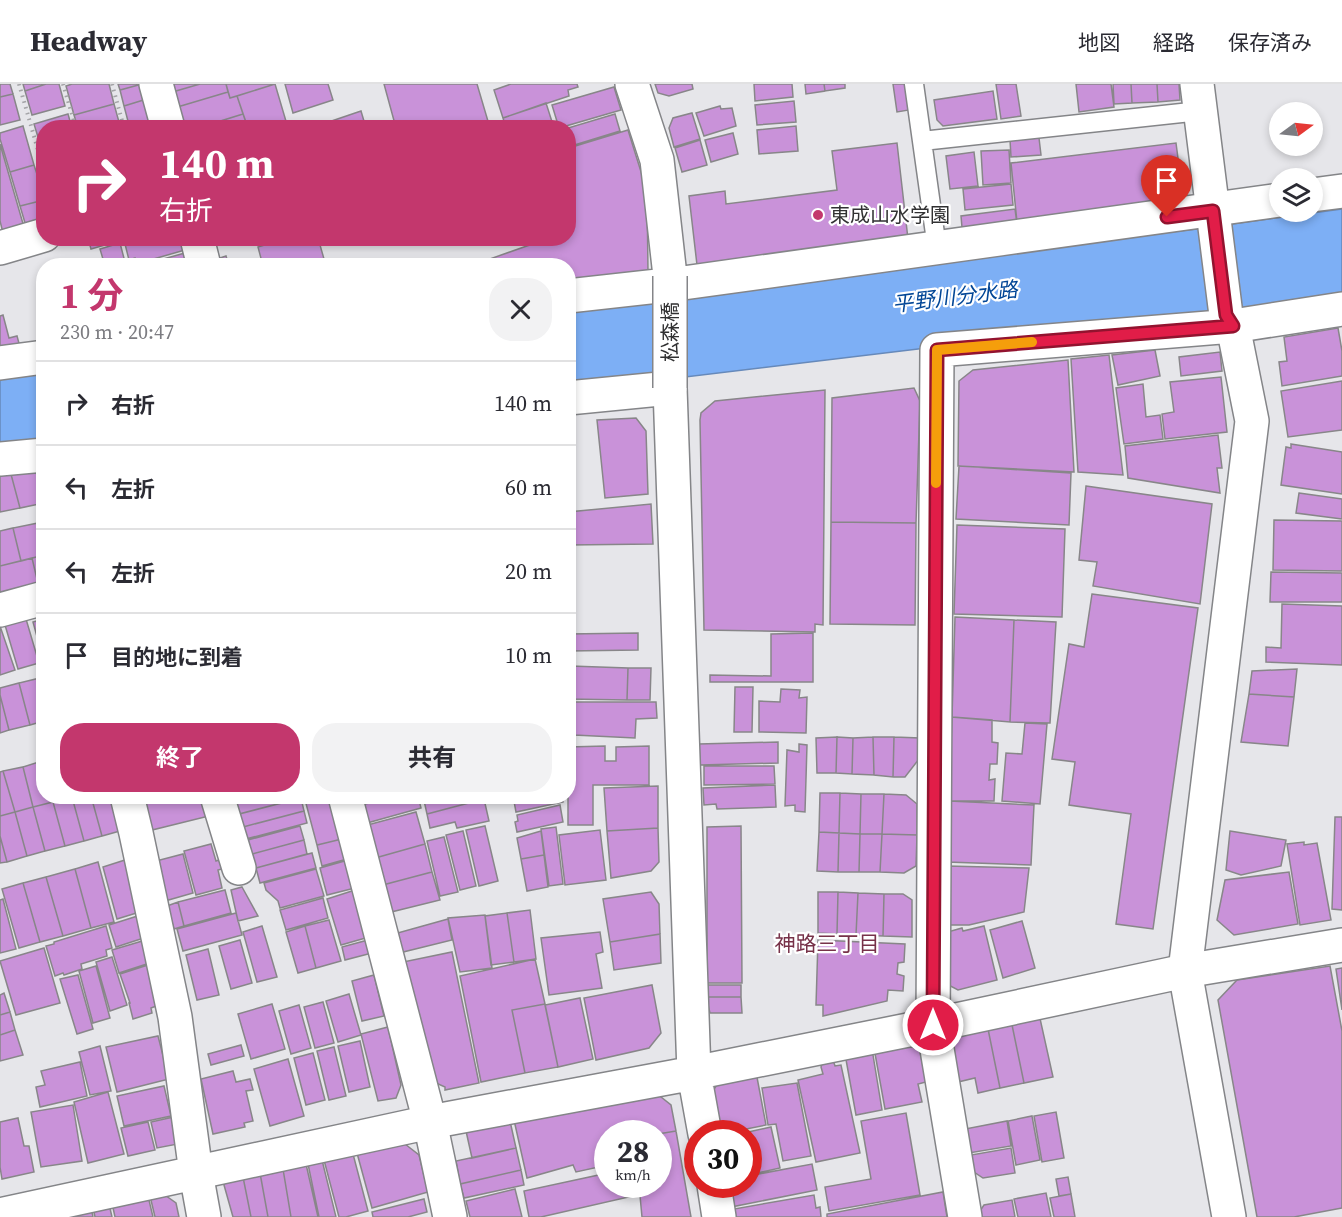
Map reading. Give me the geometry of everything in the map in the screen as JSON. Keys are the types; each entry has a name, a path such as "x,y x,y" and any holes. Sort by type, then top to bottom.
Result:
{"street":[{"path":"156,84 166,120"},
{"name":"松森橋","path":"632,84 657,160 670,276 670,388 694,1073 702,1120"},
{"path":"1198,97 1230,320 1252,421 1185,971 1229,1217"},
{"path":"1323,194 1342,191"},
{"path":"576,295 688,283 937,248 1214,215 1269,202"},
{"path":"0,248 36,237"},
{"path":"965,1217 933,1025 937,350 1342,309"},
{"path":"0,363 36,358"},
{"path":"576,397 670,388"},
{"path":"0,459 36,455"},
{"path":"0,610 36,600"},
{"path":"129,804 175,1017 204,1217"},
{"path":"219,804 239,868"},
{"path":"347,804 430,1122 450,1217"},
{"path":"0,1215 430,1122 694,1073 1185,971 1342,945"},
{"path":"716,1198 719,1217"}],"lane":[{"path":"914,84 937,248"},
{"path":"922,141 1198,97"}],"path":[{"path":"18,84 36,144"},
{"path":"63,84 74,120"},
{"path":"112,84 122,120"}],"water":[{"name":"平野川分水路","path":"1342,209 1342,298 576,390 576,301 1269,219 1269,222 1323,222 1323,212"},
{"path":"36,374 36,439 0,443 0,378"}],"building":[{"path":"0,84 10,84 13,94 0,97"},
{"path":"23,84 46,84 25,91"},
{"path":"46,84 59,84 65,106 32,115 25,91"},
{"path":"109,84 114,104 74,115 66,86"},
{"path":"118,84 142,84 120,90"},
{"path":"142,84 150,98 124,106 120,90"},
{"path":"167,84 200,84 169,93"},
{"path":"200,84 226,84 228,92 174,108 169,93"},
{"path":"226,84 275,84 230,98"},
{"path":"275,84 286,120 245,120 237,96"},
{"path":"285,84 328,84 333,100 293,113"},
{"path":"384,84 477,84 488,120 394,120"},
{"path":"511,84 577,84 578,87 568,90 569,96 503,118 494,90"},
{"path":"655,84 692,84 693,89 669,96 658,93"},
{"path":"754,84 792,84 793,97 755,101"},
{"path":"805,84 824,84 825,91 806,94"},
{"path":"824,84 845,84 845,88 825,91"},
{"path":"893,84 906,84 909,110 897,112"},
{"path":"996,84 1016,84 1021,116 1001,119"},
{"path":"1076,84 1111,84 1114,107 1079,112"},
{"path":"1113,84 1131,84 1132,103 1114,104"},
{"path":"1131,84 1157,84 1158,102 1132,103"},
{"path":"1157,84 1179,84 1180,100 1158,102"},
{"path":"614,87 621,110 576,123 576,120 557,120 552,105"},
{"path":"993,91 997,119 943,126 937,120 934,100"},
{"path":"228,92 230,98 237,96 243,114 224,120 177,120 174,108"},
{"path":"13,94 20,120 0,125 0,97"},
{"path":"150,98 156,120 128,120 124,106"},
{"path":"794,101 796,122 757,125 755,105"},
{"path":"546,103 551,120 504,120 503,118"},
{"path":"114,104 118,120 76,120 74,115"},
{"path":"720,106 721,109 732,108 736,126 704,136 696,113"},
{"path":"361,111 364,120 335,120"},
{"path":"692,113 700,139 674,147 669,128 673,118"},
{"path":"68,114 70,120 48,120"},
{"path":"243,114 245,120 224,120"},
{"path":"615,114 620,131 576,145 576,126"},
{"path":"23,126 34,165 10,172 0,133"},
{"path":"796,126 798,151 759,154 757,130"},
{"path":"628,130 647,191 648,272 576,281 576,258 493,258 527,246 576,246 576,146"},
{"path":"733,133 738,154 711,162 705,140"},
{"path":"1039,138 1041,155 1011,157 1010,140"},
{"path":"700,140 707,165 682,172 675,148"},
{"path":"897,143 908,239 697,265 689,196 725,191 726,204 837,190 832,151"},
{"path":"1176,143 1185,212 1018,232 1011,163"},
{"path":"0,144 26,234 5,241 0,221"},
{"path":"1009,150 1011,183 983,185 981,151"},
{"path":"974,152 978,186 950,189 946,156"},
{"path":"34,165 36,202 20,206 10,172"},
{"path":"1011,184 1013,205 965,210 963,189"},
{"path":"36,202 36,230 28,233 20,206"},
{"path":"1015,209 1018,232 963,239 961,216"},
{"path":"121,246 124,258 103,258 100,249"},
{"path":"126,246 184,246 185,250 157,258 128,258"},
{"path":"320,246 324,258 261,258 258,247"},
{"path":"185,253 186,258 167,258"},
{"path":"3,315 9,338 17,336 20,347 0,349 0,316"},
{"path":"1338,328 1342,351 1342,376 1282,386 1279,362 1287,361 1284,337"},
{"path":"1155,350 1160,376 1118,385 1112,355"},
{"path":"1220,352 1222,371 1181,376 1179,357"},
{"path":"1109,355 1123,475 1078,472 1071,359"},
{"path":"1068,360 1074,472 958,466 959,381 973,370"},
{"path":"1221,377 1227,432 1165,439 1162,414 1174,412 1170,382"},
{"path":"1342,381 1342,430 1288,437 1281,391"},
{"path":"1143,384 1146,417 1160,415 1163,439 1124,444 1116,388"},
{"path":"914,388 920,401 916,523 831,522 832,398"},
{"path":"825,390 823,625 815,624 815,632 704,630 701,413 715,401"},
{"path":"636,418 646,431 648,494 605,498 597,420"},
{"path":"1218,435 1222,468 1217,468 1220,493 1128,478 1125,446"},
{"path":"1291,444 1342,452 1342,494 1281,485 1286,447 1291,448"},
{"path":"33,460 36,472 36,505 20,508 8,463"},
{"path":"0,463 8,463 20,508 0,512"},
{"path":"959,466 1071,473 1069,525 956,519"},
{"path":"1086,486 1212,504 1200,604 1093,586 1097,562 1079,560"},
{"path":"1299,493 1342,499 1342,519 1296,513"},
{"path":"651,504 653,544 576,545 576,511"},
{"path":"1274,520 1342,521 1342,571 1273,570"},
{"path":"831,522 916,523 915,625 830,624"},
{"path":"36,523 36,557 21,561 13,528"},
{"path":"957,525 1065,529 1062,617 954,614"},
{"path":"13,528 21,561 0,566 0,531"},
{"path":"36,557 36,575 32,558"},
{"path":"32,558 36,575 36,597 0,607 0,566"},
{"path":"1271,572 1342,573 1342,602 1270,602"},
{"path":"1092,594 1198,608 1153,929 1116,924 1131,814 1069,805 1075,762 1052,759 1069,644 1084,647"},
{"path":"1282,604 1342,606 1342,665 1266,662 1266,647 1281,648"},
{"path":"955,617 1014,620 1010,722 952,717"},
{"path":"26,619 36,653 36,664 18,669 5,625"},
{"path":"1014,620 1056,622 1050,723 1010,722"},
{"path":"0,626 15,670 0,675"},
{"path":"638,633 638,650 576,651 576,634"},
{"path":"813,633 813,682 710,682 710,675 771,676 771,634"},
{"path":"576,666 628,668 627,700 576,699"},
{"path":"628,668 651,668 650,700 627,700"},
{"path":"1297,669 1294,697 1249,694 1252,671"},
{"path":"36,679 36,723 30,725 19,683"},
{"path":"19,683 30,725 9,730 0,688"},
{"path":"735,687 753,687 752,732 734,732"},
{"path":"781,689 800,690 799,698 807,697 806,733 759,732 759,701 780,702"},
{"path":"1249,694 1294,697 1288,746 1241,742"},
{"path":"0,695 9,730 0,733"},
{"path":"576,702 656,702 657,718 636,719 635,738 576,735"},
{"path":"952,717 992,720 992,742 998,743 997,764 990,764 989,780 995,779 994,801 949,801"},
{"path":"1025,723 1047,724 1040,804 1002,801 1006,753 1022,754"},
{"path":"837,737 836,773 817,773 816,738"},
{"path":"837,737 853,738 852,774 836,773"},
{"path":"873,737 894,737 893,777 874,775"},
{"path":"873,737 874,775 852,774 853,738"},
{"path":"894,737 920,738 919,759 905,777 893,777"},
{"path":"778,742 778,763 700,765 699,744"},
{"path":"799,744 807,745 805,812 795,811 795,805 785,806 787,750 799,752"},
{"path":"605,746 605,761 616,761 616,747 649,746 649,785 593,785 593,825 568,825 568,804 576,804 576,747"},
{"path":"36,763 36,804 45,804 33,807 23,767"},
{"path":"704,766 774,766 775,784 704,785"},
{"path":"23,767 33,807 15,812 3,771"},
{"path":"3,771 15,812 0,816 0,772"},
{"path":"775,785 776,807 717,809 716,804 704,805 703,788"},
{"path":"658,786 658,828 607,831 604,788"},
{"path":"820,793 840,793 839,833 819,832"},
{"path":"840,793 861,794 860,834 839,833"},
{"path":"861,794 884,794 882,834 860,834"},
{"path":"884,794 906,795 917,804 917,835 882,834"},
{"path":"949,801 1034,805 1031,865 947,862"},
{"path":"54,804 74,804 84,841 65,846"},
{"path":"54,804 65,846 45,851 33,807"},
{"path":"74,804 93,804 102,836 84,841"},
{"path":"93,804 112,804 120,831 102,836"},
{"path":"141,804 205,804 209,816 148,831"},
{"path":"234,804 278,804 239,814"},
{"path":"278,804 302,804 304,811 243,827 239,814"},
{"path":"306,804 333,804 342,839 317,845"},
{"path":"420,804 421,808 367,823 362,805"},
{"path":"425,804 465,804 427,814"},
{"path":"465,804 485,804 489,821 457,828 455,822 430,828 427,814"},
{"path":"514,804 554,804 516,812"},
{"path":"560,805 563,822 517,832 515,822 518,821 517,815"},
{"path":"33,807 45,851 27,856 15,812"},
{"path":"304,811 307,823 246,839 243,827"},
{"path":"15,812 27,856 7,862 0,836 0,816"},
{"path":"416,812 425,844 368,860 360,827"},
{"path":"1335,817 1342,817 1342,910 1332,909"},
{"path":"300,826 304,840 252,854 248,840"},
{"path":"485,826 498,881 479,886 466,830"},
{"path":"741,826 742,983 707,983 707,827"},
{"path":"556,827 563,884 549,886 541,829"},
{"path":"658,828 659,862 651,871 611,878 607,831"},
{"path":"600,830 606,880 565,885 559,835"},
{"path":"463,831 476,886 460,890 446,835"},
{"path":"541,831 544,855 521,859 517,838"},
{"path":"1230,831 1286,840 1281,866 1241,875 1226,870"},
{"path":"819,832 839,833 838,872 817,871"},
{"path":"839,833 860,834 859,872 838,872"},
{"path":"860,834 882,834 880,872 859,872"},
{"path":"882,834 917,835 916,866 904,873 880,872"},
{"path":"0,836 7,862 0,863"},
{"path":"444,837 458,892 440,896 427,841"},
{"path":"342,839 347,859 322,866 317,845"},
{"path":"304,840 307,854 256,868 252,854"},
{"path":"1304,842 1304,845 1317,843 1331,920 1300,925 1287,844"},
{"path":"211,844 216,861 219,860 222,869 218,870 222,888 196,895 184,851"},
{"path":"425,844 432,872 375,887 368,860"},
{"path":"312,853 316,868 260,883 256,868"},
{"path":"183,854 193,893 165,901 156,861"},
{"path":"544,855 548,887 527,891 521,859"},
{"path":"128,859 143,911 117,919 103,867"},
{"path":"348,860 355,888 327,895 320,868"},
{"path":"98,862 114,922 91,928 75,869"},
{"path":"947,866 1029,868 1024,912 969,925 946,925"},
{"path":"75,869 91,928 63,936 46,877"},
{"path":"316,869 324,896 280,908 278,901 266,890 264,883"},
{"path":"432,872 440,900 383,914 375,887"},
{"path":"1289,872 1298,924 1234,935 1217,920 1225,880"},
{"path":"46,877 63,936 40,942 23,883"},
{"path":"23,883 40,942 19,948 2,889"},
{"path":"242,887 258,916 238,921 231,890"},
{"path":"225,890 231,913 184,926 178,902"},
{"path":"355,890 369,937 341,945 327,899"},
{"path":"651,892 659,904 660,934 610,942 603,899"},
{"path":"818,892 838,892 837,934 818,933"},
{"path":"838,892 858,893 856,935 837,934"},
{"path":"858,893 884,894 883,936 856,935"},
{"path":"884,894 903,894 912,900 912,937 883,936"},
{"path":"323,898 328,918 286,930 280,910"},
{"path":"3,899 16,949 0,953 0,900"},
{"path":"178,902 184,926 174,929 167,906"},
{"path":"530,910 536,959 514,962 507,913"},
{"path":"147,913 153,935 116,947 109,925"},
{"path":"236,913 242,935 183,951 177,929"},
{"path":"507,913 514,962 491,965 485,916"},
{"path":"485,915 492,968 460,972 448,918"},
{"path":"448,919 452,940 399,953 394,934"},
{"path":"329,920 341,961 316,968 305,926"},
{"path":"1022,921 1035,968 1003,978 990,930"},
{"path":"106,926 112,948 106,950 107,956 81,964 82,969 55,976 46,946"},
{"path":"262,926 277,977 257,982 243,932"},
{"path":"305,926 316,968 298,973 286,932"},
{"path":"984,926 997,980 958,990 939,980 944,933 962,928 963,931"},
{"path":"600,932 603,952 596,954 602,988 549,995 541,938"},
{"path":"660,934 661,963 614,970 610,942"},
{"path":"149,939 156,961 119,973 112,950"},
{"path":"240,940 252,983 231,989 219,946"},
{"path":"368,940 372,953 345,960 342,947"},
{"path":"818,940 905,944 904,962 898,963 897,974 904,976 903,991 888,990 887,1001 823,1016 823,1005 816,1005"},
{"path":"44,948 60,1003 16,1015 0,961"},
{"path":"208,949 219,995 197,1000 186,955"},
{"path":"452,952 479,1083 445,1090 445,1087 436,1083 403,962"},
{"path":"112,957 127,1005 110,1011 96,962"},
{"path":"535,959 545,1004 512,1010 525,1073 481,1082 460,976"},
{"path":"154,963 164,1003 151,1008 152,1013 133,1019 120,974"},
{"path":"96,966 110,1018 93,1023 79,971"},
{"path":"1330,966 1342,1031 1342,1208 1294,1217 1257,1217 1218,1000 1237,980"},
{"path":"1342,968 1342,1010 1336,969"},
{"path":"78,975 93,1029 77,1034 60,979"},
{"path":"374,975 384,1016 362,1021 352,981"},
{"path":"652,985 661,1033 649,1048 596,1060 584,998"},
{"path":"707,985 741,985 741,997 706,997"},
{"path":"4,993 10,1012 0,1015 0,995"},
{"path":"349,994 361,1035 338,1042 326,1001"},
{"path":"706,997 741,997 742,1013 710,1013"},
{"path":"580,998 593,1059 558,1067 545,1005"},
{"path":"323,1002 334,1043 315,1048 304,1007"},
{"path":"272,1004 285,1049 251,1059 238,1014"},
{"path":"545,1004 558,1067 525,1073 512,1010"},
{"path":"299,1005 311,1048 291,1054 279,1011"},
{"path":"10,1012 15,1030 0,1035 0,1015"},
{"path":"1039,1014 1053,1077 1024,1083 1011,1020"},
{"path":"1011,1020 1024,1083 1000,1088 987,1024"},
{"path":"987,1024 1000,1088 978,1093 975,1078 958,1082 952,1044 963,1029"},
{"path":"388,1027 401,1085 396,1098 378,1101 361,1034"},
{"path":"15,1030 23,1055 0,1061 0,1035"},
{"path":"158,1036 169,1079 117,1092 106,1047"},
{"path":"360,1041 370,1087 349,1092 338,1046"},
{"path":"903,1042 920,1051 926,1082 918,1084 922,1102 885,1109 874,1048"},
{"path":"241,1045 244,1056 211,1065 208,1054"},
{"path":"100,1046 111,1091 90,1095 79,1052"},
{"path":"334,1047 346,1096 329,1100 317,1051"},
{"path":"872,1049 882,1110 856,1115 845,1054"},
{"path":"313,1053 325,1100 306,1105 294,1058"},
{"path":"288,1059 304,1116 270,1126 254,1069"},
{"path":"823,1060 833,1060 835,1066 841,1065 860,1153 816,1162 798,1080 823,1074 821,1067"},
{"path":"80,1062 87,1096 40,1107 36,1087 45,1085 41,1071"},
{"path":"233,1071 236,1082 250,1079 253,1090 246,1091 253,1121 244,1123 245,1127 213,1134 201,1079"},
{"path":"756,1072 766,1125 762,1126 762,1120 717,1120 710,1095 721,1079"},
{"path":"797,1083 811,1156 783,1161 776,1124 768,1125 762,1088"},
{"path":"164,1086 171,1116 124,1126 117,1096"},
{"path":"108,1092 124,1154 88,1163 74,1102"},
{"path":"656,1093 671,1105 676,1131 672,1132 672,1120 594,1120 594,1168 576,1172 573,1165 527,1178 514,1120"},
{"path":"73,1105 82,1161 41,1167 31,1112"},
{"path":"1056,1112 1064,1158 1042,1162 1034,1116"},
{"path":"906,1113 920,1195 829,1211 825,1187 871,1179 861,1121"},
{"path":"178,1116 178,1144 157,1148 151,1122"},
{"path":"1032,1116 1040,1160 1016,1165 1008,1121"},
{"path":"18,1118 24,1146 29,1146 34,1172 2,1179 0,1122"},
{"path":"510,1121 516,1148 472,1158 466,1131"},
{"path":"1007,1121 1011,1146 969,1153 965,1129"},
{"path":"148,1122 155,1150 128,1156 121,1128"},
{"path":"771,1127 780,1168 762,1172 762,1129"},
{"path":"676,1131 684,1177 684,1198 688,1198 691,1217 642,1217 640,1198 672,1198 672,1132"},
{"path":"405,1144 419,1155 428,1192 372,1208 357,1153"},
{"path":"516,1148 521,1170 460,1184 456,1161"},
{"path":"1011,1148 1015,1173 983,1178 974,1172 971,1155"},
{"path":"353,1154 368,1211 339,1217 324,1160"},
{"path":"322,1160 336,1217 319,1217 308,1164"},
{"path":"306,1164 318,1217 291,1217 283,1169"},
{"path":"812,1164 817,1190 731,1207 729,1198 762,1198 762,1173"},
{"path":"283,1169 291,1217 268,1217 260,1173"},
{"path":"521,1170 524,1185 464,1198 460,1184"},
{"path":"260,1173 268,1217 251,1217 243,1177"},
{"path":"594,1176 594,1198 624,1198 541,1217 529,1217 524,1191"},
{"path":"243,1177 251,1217 233,1217 224,1185 227,1179"},
{"path":"1068,1177 1071,1194 1059,1196 1056,1179"},
{"path":"515,1189 522,1217 470,1217 466,1201"},
{"path":"943,1192 947,1217 827,1217 827,1214"},
{"path":"162,1193 176,1203 179,1217 155,1217 150,1196"},
{"path":"1046,1193 1051,1217 1018,1217 1014,1199"},
{"path":"1071,1194 1075,1217 1054,1217 1050,1198"},
{"path":"814,1195 816,1208 820,1207 821,1217 735,1217 734,1209"},
{"path":"148,1196 153,1217 115,1217 112,1203"},
{"path":"424,1199 427,1212 408,1217 373,1217 372,1212"},
{"path":"1012,1200 1015,1217 981,1217 980,1211 984,1205"},
{"path":"109,1204 112,1217 95,1217 93,1207"},
{"path":"91,1207 93,1217 58,1217"}],"slow traffic":[{"path":"936,483 937,350 1032,342"}],"place":[{"name":"東成山水学園","path":"818,215"}],"district":[{"name":"神路三丁目","path":"827,944"}],"route":[{"path":"933,1025 937,350 1233,326 1226,315 1213,211 1167,217"}]}
